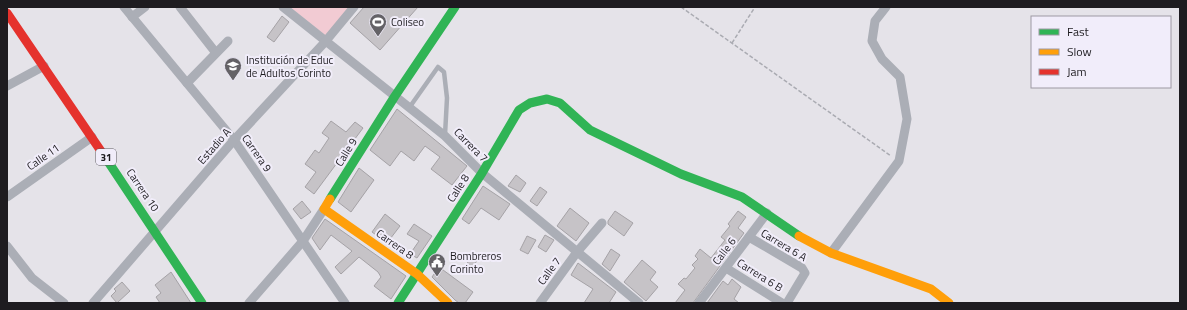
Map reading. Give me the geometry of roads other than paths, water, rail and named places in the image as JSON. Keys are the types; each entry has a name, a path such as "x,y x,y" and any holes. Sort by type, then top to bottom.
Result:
{"street":[{"name":"Carrera 9","path":"124,7 234,140 345,303"},
{"path":"132,17 145,7"},
{"path":"180,7 216,53"},
{"name":"Carrera 7","path":"283,7 444,136 482,173 639,303"},
{"name":"Estadio A","path":"93,303 234,140 325,42 354,7"},
{"name":"Calle 9","path":"249,303 303,241 395,96 455,7"},
{"path":"831,253 899,161 907,119 900,77 882,59 872,41 875,22 886,7"},
{"name":"Carrera 10","path":"7,13 156,230 202,303"},
{"path":"187,83 228,41"},
{"path":"7,86 44,66"},
{"name":"Calle 8","path":"398,303 482,173 519,110 530,102 547,99 560,103 590,130 681,174 742,196 767,213"},
{"name":"Calle 11","path":"7,197 92,137"},
{"name":"Carrera 8","path":"324,209 417,274 448,303"},
{"path":"767,213 798,235 831,253 930,288 949,303"},
{"name":"Calle 6","path":"699,303 767,213"},
{"name":"Calle 7","path":"540,303 577,252 602,223"},
{"name":"Carrera 6 A","path":"749,237 802,268 805,273 787,303"},
{"path":"7,246 32,278 64,303"},
{"name":"Carrera 6 B","path":"726,268 782,303"}],"lane":[{"path":"409,108 438,67 444,72 447,98 444,136"}],"place":[{"name":"Coliseo","path":"378,37"},
{"name":"Institución de Educ de Adultos Corinto","path":"233,81"},
{"name":"Bombreros Corinto","path":"437,277"}]}
